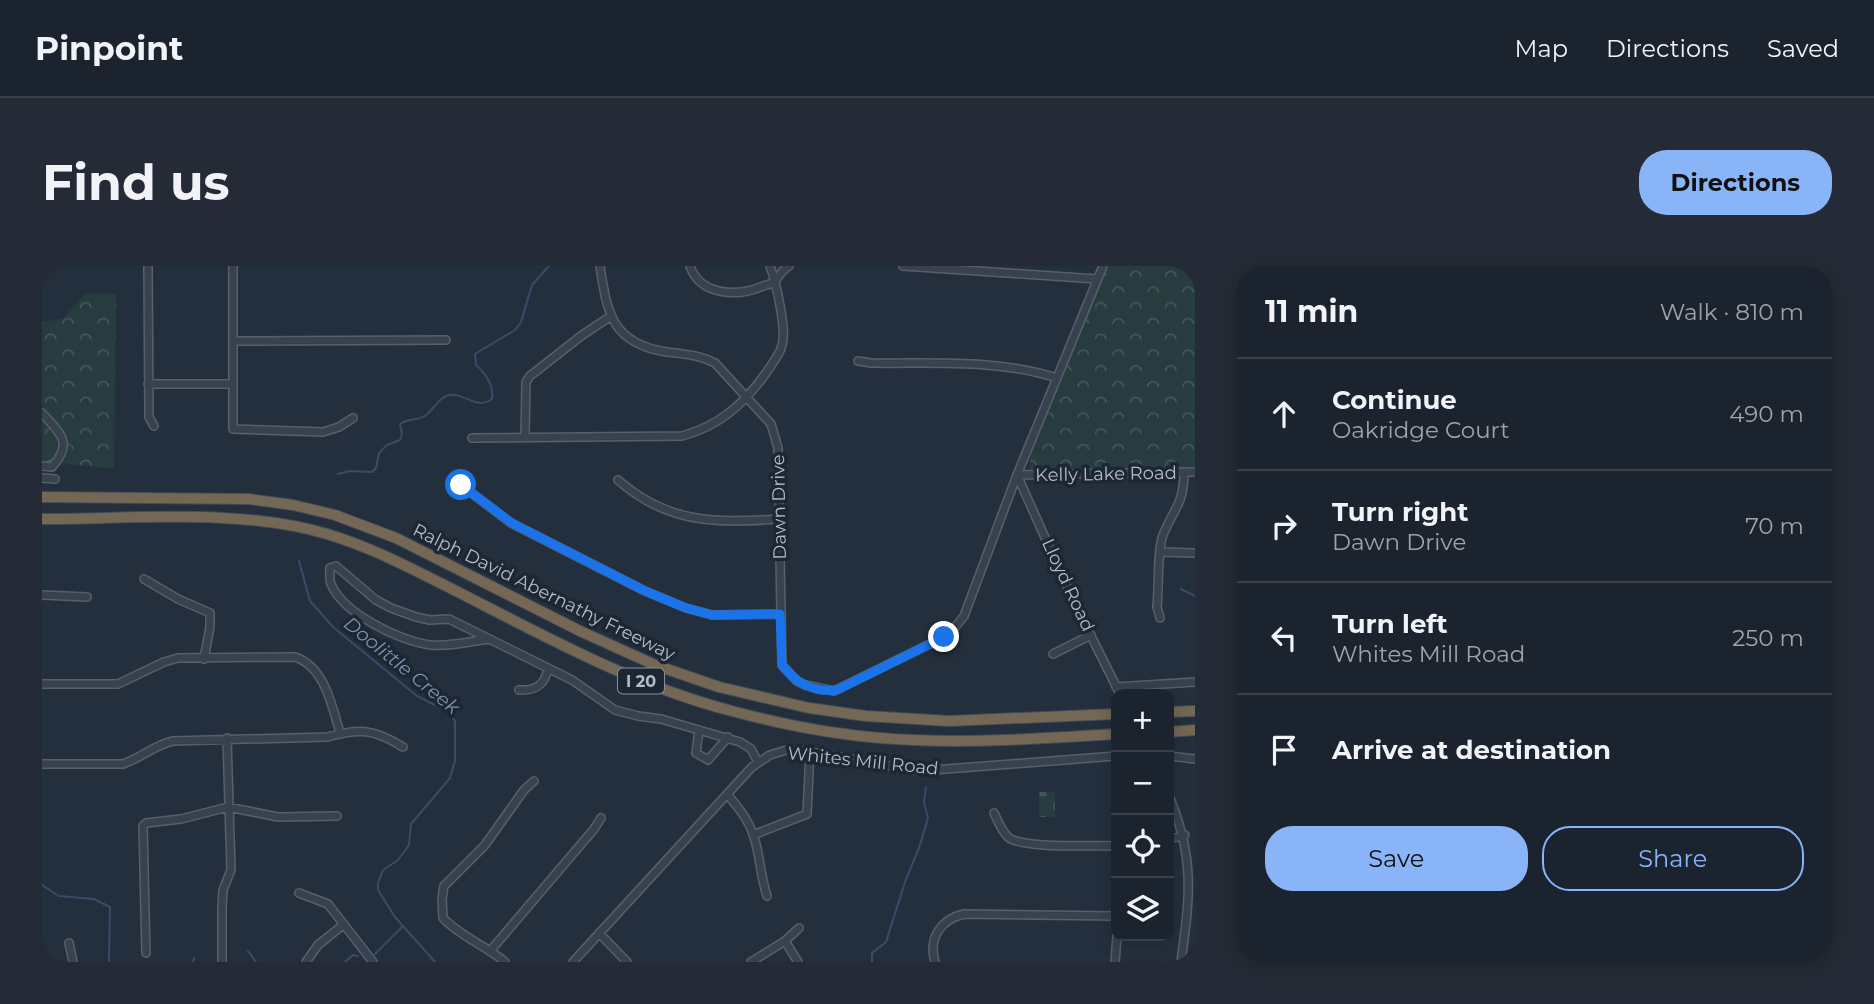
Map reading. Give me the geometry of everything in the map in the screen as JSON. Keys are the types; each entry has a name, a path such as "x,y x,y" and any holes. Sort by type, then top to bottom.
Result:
{"highway":[{"path":"42,491 71,497"},
{"name":"Ralph David Abernathy Freeway","path":"42,497 249,499 293,505 335,515 416,548 626,653 719,687 777,702 856,715 924,720 1111,714"},
{"name":"Ralph David Abernathy Freeway","path":"42,519 235,519 285,524 326,534 383,555 622,673 702,703 775,722 836,733 915,740 1111,734"},
{"path":"1174,712 1195,710"},
{"path":"1174,732 1195,730"}],"street":[{"path":"148,266 149,417 154,426"},
{"path":"233,266 233,429 323,432 339,427 353,418"},
{"name":"Dawn Drive","path":"600,266 606,304 626,337 657,351 705,358 715,363 771,424 778,448 782,665 789,674 805,685 834,691 944,637 964,616 1017,475"},
{"path":"690,266 696,279 720,291 754,290 774,281 780,272 789,266"},
{"path":"472,438 682,436 700,432 713,425 749,397 783,344 778,295 770,266"},
{"path":"903,266 1097,279"},
{"path":"1017,475 1103,266"},
{"path":"525,438 526,383 530,376 581,335 611,316"},
{"path":"234,341 446,340"},
{"path":"858,361 995,365 1036,371 1057,378"},
{"path":"148,384 233,384"},
{"path":"42,413 64,442 62,456 52,467 42,466"},
{"path":"1160,618 1157,607 1162,537 1181,503 1184,472"},
{"name":"Kelly Lake Road","path":"1017,475 1195,472"},
{"name":"Lloyd Road","path":"1017,475 1117,689"},
{"path":"42,478 55,479"},
{"path":"618,480 633,493 686,518 779,519"},
{"path":"461,485 512,523 645,591 686,608 712,615 780,614"},
{"path":"1161,552 1195,554"},
{"path":"490,639 455,645 432,645 389,632 352,610 338,595 330,582 330,568 336,566 376,600 391,608 416,617 449,619 490,639 572,680 615,710 727,737 748,747 758,762"},
{"path":"144,579 178,599 210,613 204,659"},
{"path":"42,595 87,597"},
{"path":"1053,654 1091,635"},
{"path":"42,684 111,685 132,679 171,660 295,657 302,659 317,673 324,685 340,733"},
{"path":"519,690 536,689 544,682 548,668"},
{"path":"1135,689 1195,682"},
{"path":"699,730 696,754 708,760 727,737"},
{"path":"42,764 116,765 132,761 160,744 173,741 316,737 366,731 380,734 403,747"},
{"path":"222,962 223,890 230,870 227,738"},
{"name":"Whites Mill Road","path":"573,962 758,762 777,752 810,752 920,771 1111,757"},
{"path":"753,835 807,814 810,752"},
{"path":"1174,757 1195,759"},
{"path":"505,962 491,950 466,937 443,918 444,886 485,845 524,790 534,782"},
{"path":"727,794 748,821 767,896"},
{"path":"146,953 143,826 152,821 181,818 228,807 278,817 337,816"},
{"path":"1174,808 1185,835 1191,874 1181,962"},
{"path":"994,813 1009,838 1028,844 1111,846"},
{"path":"491,950 601,818"},
{"path":"1174,838 1185,835"},
{"path":"299,893 328,904 373,962"},
{"path":"935,962 932,947 936,933 954,916 1111,916"},
{"path":"306,962 318,945 344,925"},
{"path":"1186,926 1195,926"},
{"path":"751,962 785,941 799,928"},
{"path":"598,933 627,962"},
{"path":"785,941 797,962"},
{"path":"1115,962 1117,941"},
{"path":"69,943 73,962"}],"green space":[{"path":"1100,266 1195,266 1195,475 1028,471 1037,423"},
{"path":"86,293 116,294 114,469 61,463 42,465 42,322 63,319"},
{"path":"1039,792 1055,792 1055,817 1039,817"}],"waterway":[{"name":"Doolittle Creek","path":"338,474 349,471 372,472 376,468 379,453 387,445 400,440 400,424 425,416 445,396 455,395 478,403 492,399 490,384 476,365 475,354 515,330 521,322 532,285 549,266"},
{"name":"Doolittle Creek","path":"299,561 310,601 333,627 417,696 449,712 455,721 455,761 450,778 411,824 409,845 398,860 383,870 378,883 378,890 395,917 435,962"},
{"path":"1181,589 1195,596"},
{"path":"872,962 872,953 886,942 919,848 928,818 924,803 926,787"},
{"path":"42,885 59,896 94,899 110,907 109,962"},
{"path":"375,954 402,927"},
{"path":"248,951 256,962"},
{"path":"345,962 353,955 358,956"},
{"path":"193,962 194,958"}],"route":[{"path":"461,485 512,523 645,591 686,608 712,615 780,614 782,665 797,681 818,690 837,690 944,637"}]}
